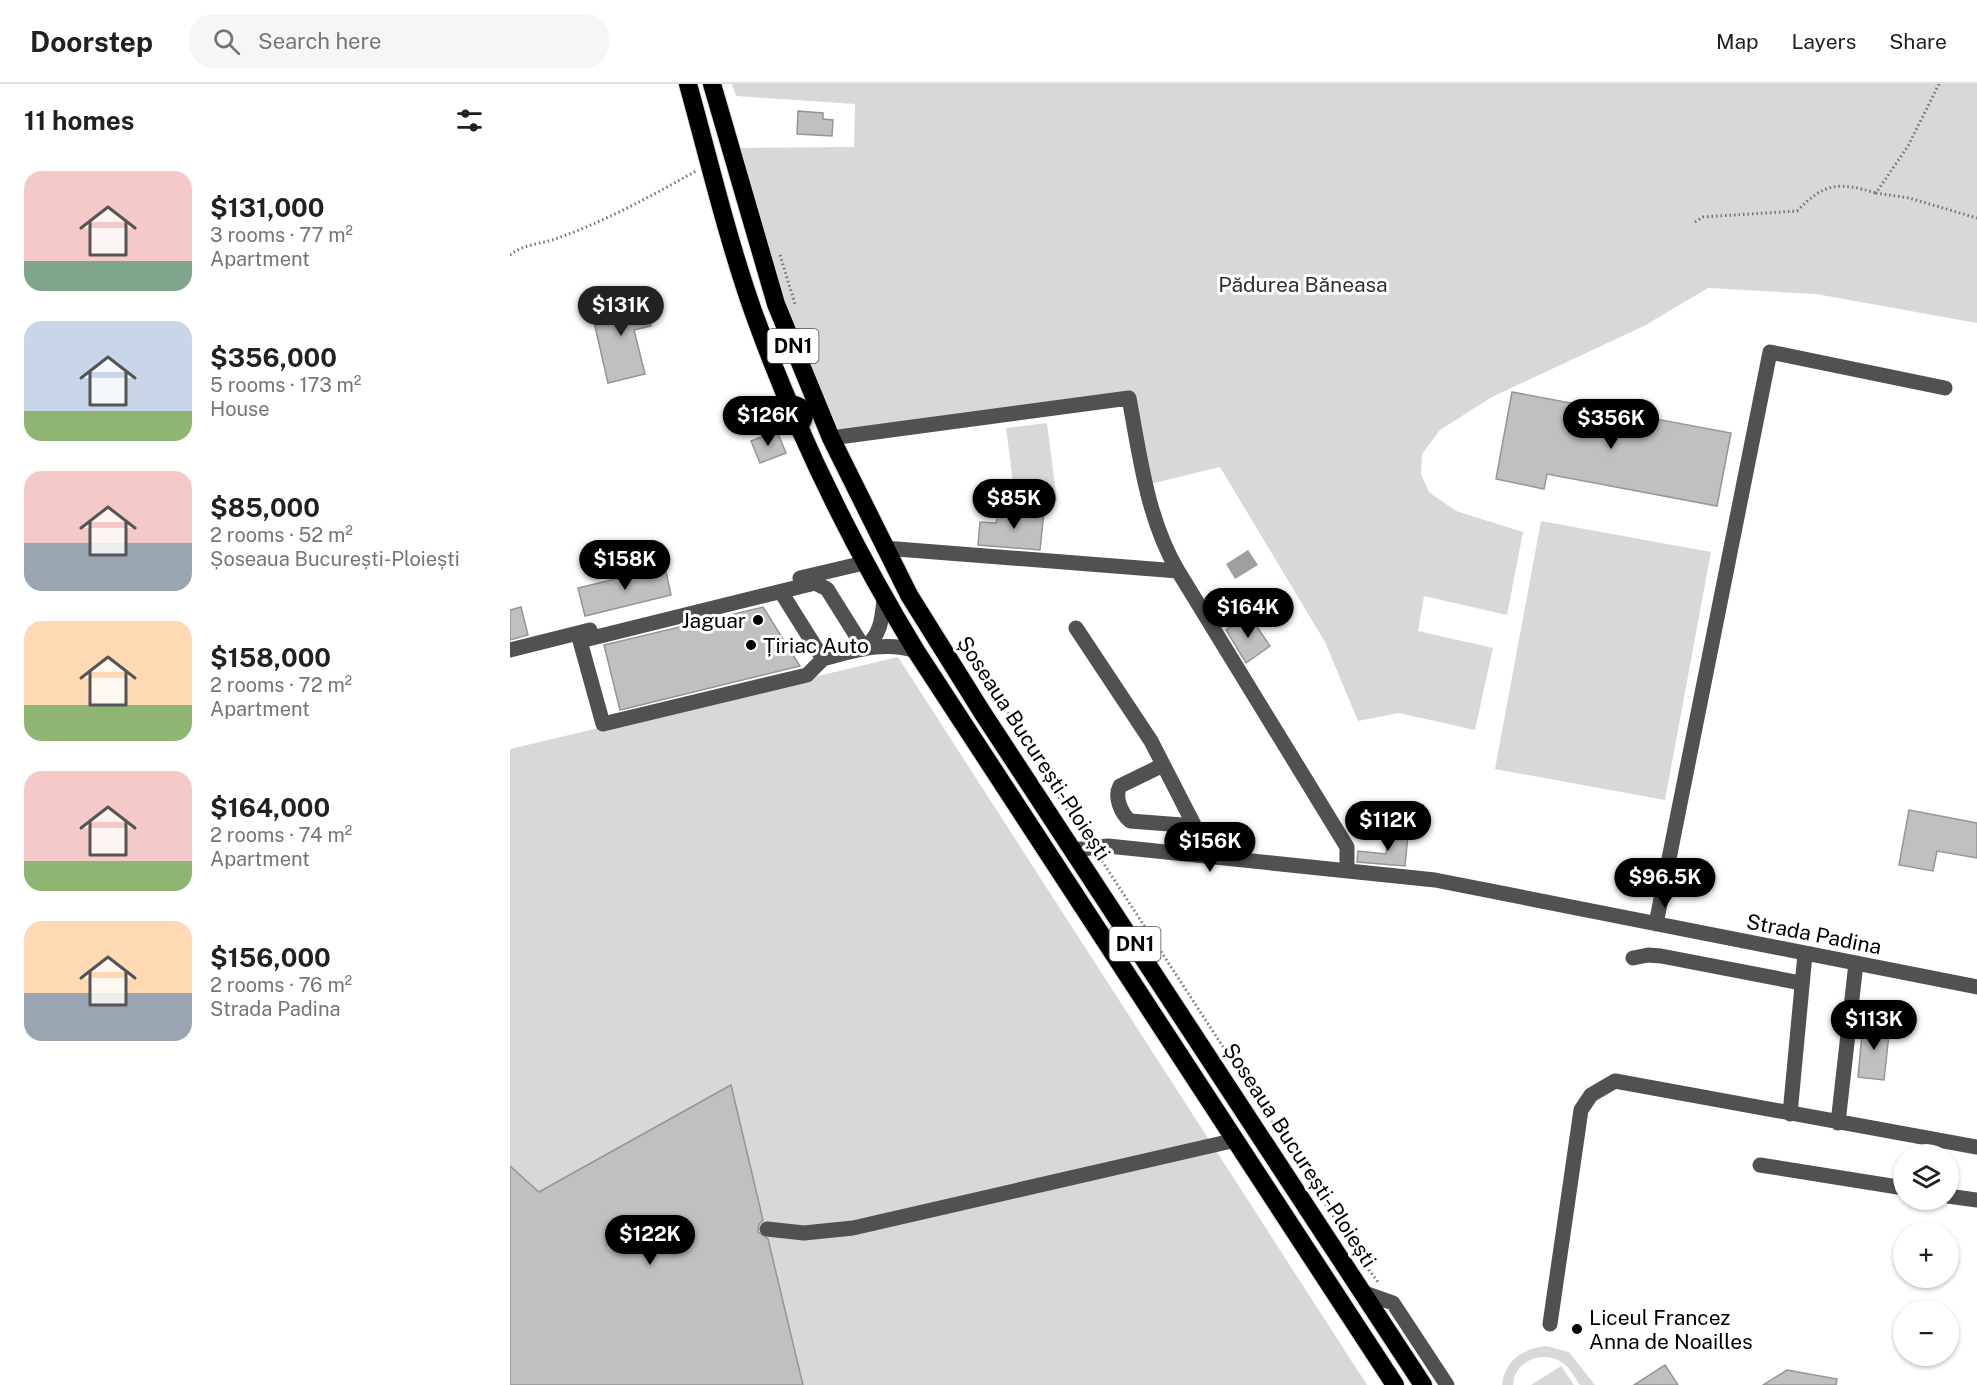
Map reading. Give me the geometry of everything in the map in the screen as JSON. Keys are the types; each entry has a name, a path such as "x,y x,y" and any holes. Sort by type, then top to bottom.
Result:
{"highway":[{"name":"DN1","path":"688,84 753,310 796,418 864,562 884,599 1395,1385"},
{"name":"Șoseaua București-Ploiești","path":"712,84 776,304 831,438 909,595 982,712 1423,1385"}],"street":[{"path":"1656,924 1770,352 1945,388"},
{"path":"831,438 1129,398 1146,485 1163,546 1347,847 1347,869"},
{"path":"884,548 1178,571"},
{"path":"510,650 864,562"},
{"path":"864,648 823,585 814,583 580,641 603,724 807,675 823,659 864,648 897,646 916,651"},
{"path":"781,592 823,659"},
{"path":"864,648 872,642 879,629 884,599"},
{"path":"1076,628 1151,741 1210,856"},
{"path":"1163,765 1120,786 1117,794 1123,814 1130,821 1195,826"},
{"name":"Strada Padina","path":"1073,850 1093,847 1210,856 1435,880 1977,987"},
{"path":"1790,1114 1805,954"},
{"path":"1633,958 1648,955 1661,956 1801,983"},
{"path":"1838,1123 1856,963"},
{"path":"1550,1324 1581,1110 1591,1095 1615,1081 1977,1147"},
{"path":"767,1229 804,1233 853,1228 1236,1140"},
{"path":"1760,1165 1893,1186"},
{"path":"1959,1198 1977,1200"},
{"path":"1362,1292 1393,1303 1447,1385"}],"path":[{"path":"1876,193 1908,146 1939,84"},
{"path":"510,255 524,247 557,238 638,204 710,164"},
{"path":"1695,222 1703,217 1797,211 1815,193 1848,185 1876,193 1909,198 1977,218"},
{"path":"780,253 796,307"},
{"path":"990,692 999,700 1036,755 1044,774 1345,1234"},
{"path":"1365,1264 1377,1282 1385,1286"}],"green space":[{"name":"Pădurea Băneasa","path":"732,84 1977,84 1977,323 1816,294 1708,288 1644,326 1492,397 1440,430 1422,454 1421,474 1429,492 1456,511 1523,532 1507,615 1424,596 1418,631 1493,648 1475,730 1399,713 1358,721 1325,642 1220,467 1146,485 1129,398 831,438 729,148 854,147 855,104 736,96"},
{"path":"1047,423 1057,501 1016,506 1006,428"},
{"path":"1541,521 1711,552 1665,800 1495,769"},
{"path":"898,657 1367,1385 510,1385 510,749"},
{"path":"1546,1346 1569,1352 1595,1385 1580,1385 1566,1365 1555,1359 1539,1357 1518,1369 1513,1385 1502,1385 1507,1369 1516,1357 1529,1350"},
{"path":"1561,1366 1574,1385 1531,1385"}],"shaded area":[{"path":"1248,550 1258,565 1235,579 1226,564"}],"building":[{"path":"798,111 823,113 823,119 833,120 832,136 797,134"},
{"path":"643,295 651,326 634,330 645,374 608,383 591,309"},
{"path":"1512,392 1731,433 1717,506 1547,474 1544,489 1496,479"},
{"path":"777,431 786,453 760,463 751,441"},
{"path":"1013,508 1044,511 1040,550 978,545 980,522 996,523 999,512 1012,513"},
{"path":"665,567 671,595 585,616 578,588"},
{"path":"521,607 528,635 510,640 510,610"},
{"path":"763,607 800,666 620,710 604,645"},
{"path":"1249,615 1270,646 1246,663 1226,630"},
{"path":"1909,810 1977,823 1977,858 1937,851 1933,871 1899,865"},
{"path":"1388,833 1408,835 1405,866 1357,862 1358,851 1386,854"},
{"path":"1863,1023 1890,1025 1884,1080 1858,1077"},
{"path":"731,1085 763,1220 759,1224 758,1232 768,1239 803,1385 510,1385 510,1166 539,1192"},
{"path":"1665,1365 1678,1385 1634,1385"},
{"path":"1787,1370 1837,1379 1836,1385 1763,1385"}],"place":[{"name":"Jaguar","path":"758,620"},
{"name":"Țiriac Auto","path":"751,645"},
{"name":"Liceul Francez Anna de Noailles","path":"1577,1329"}]}
